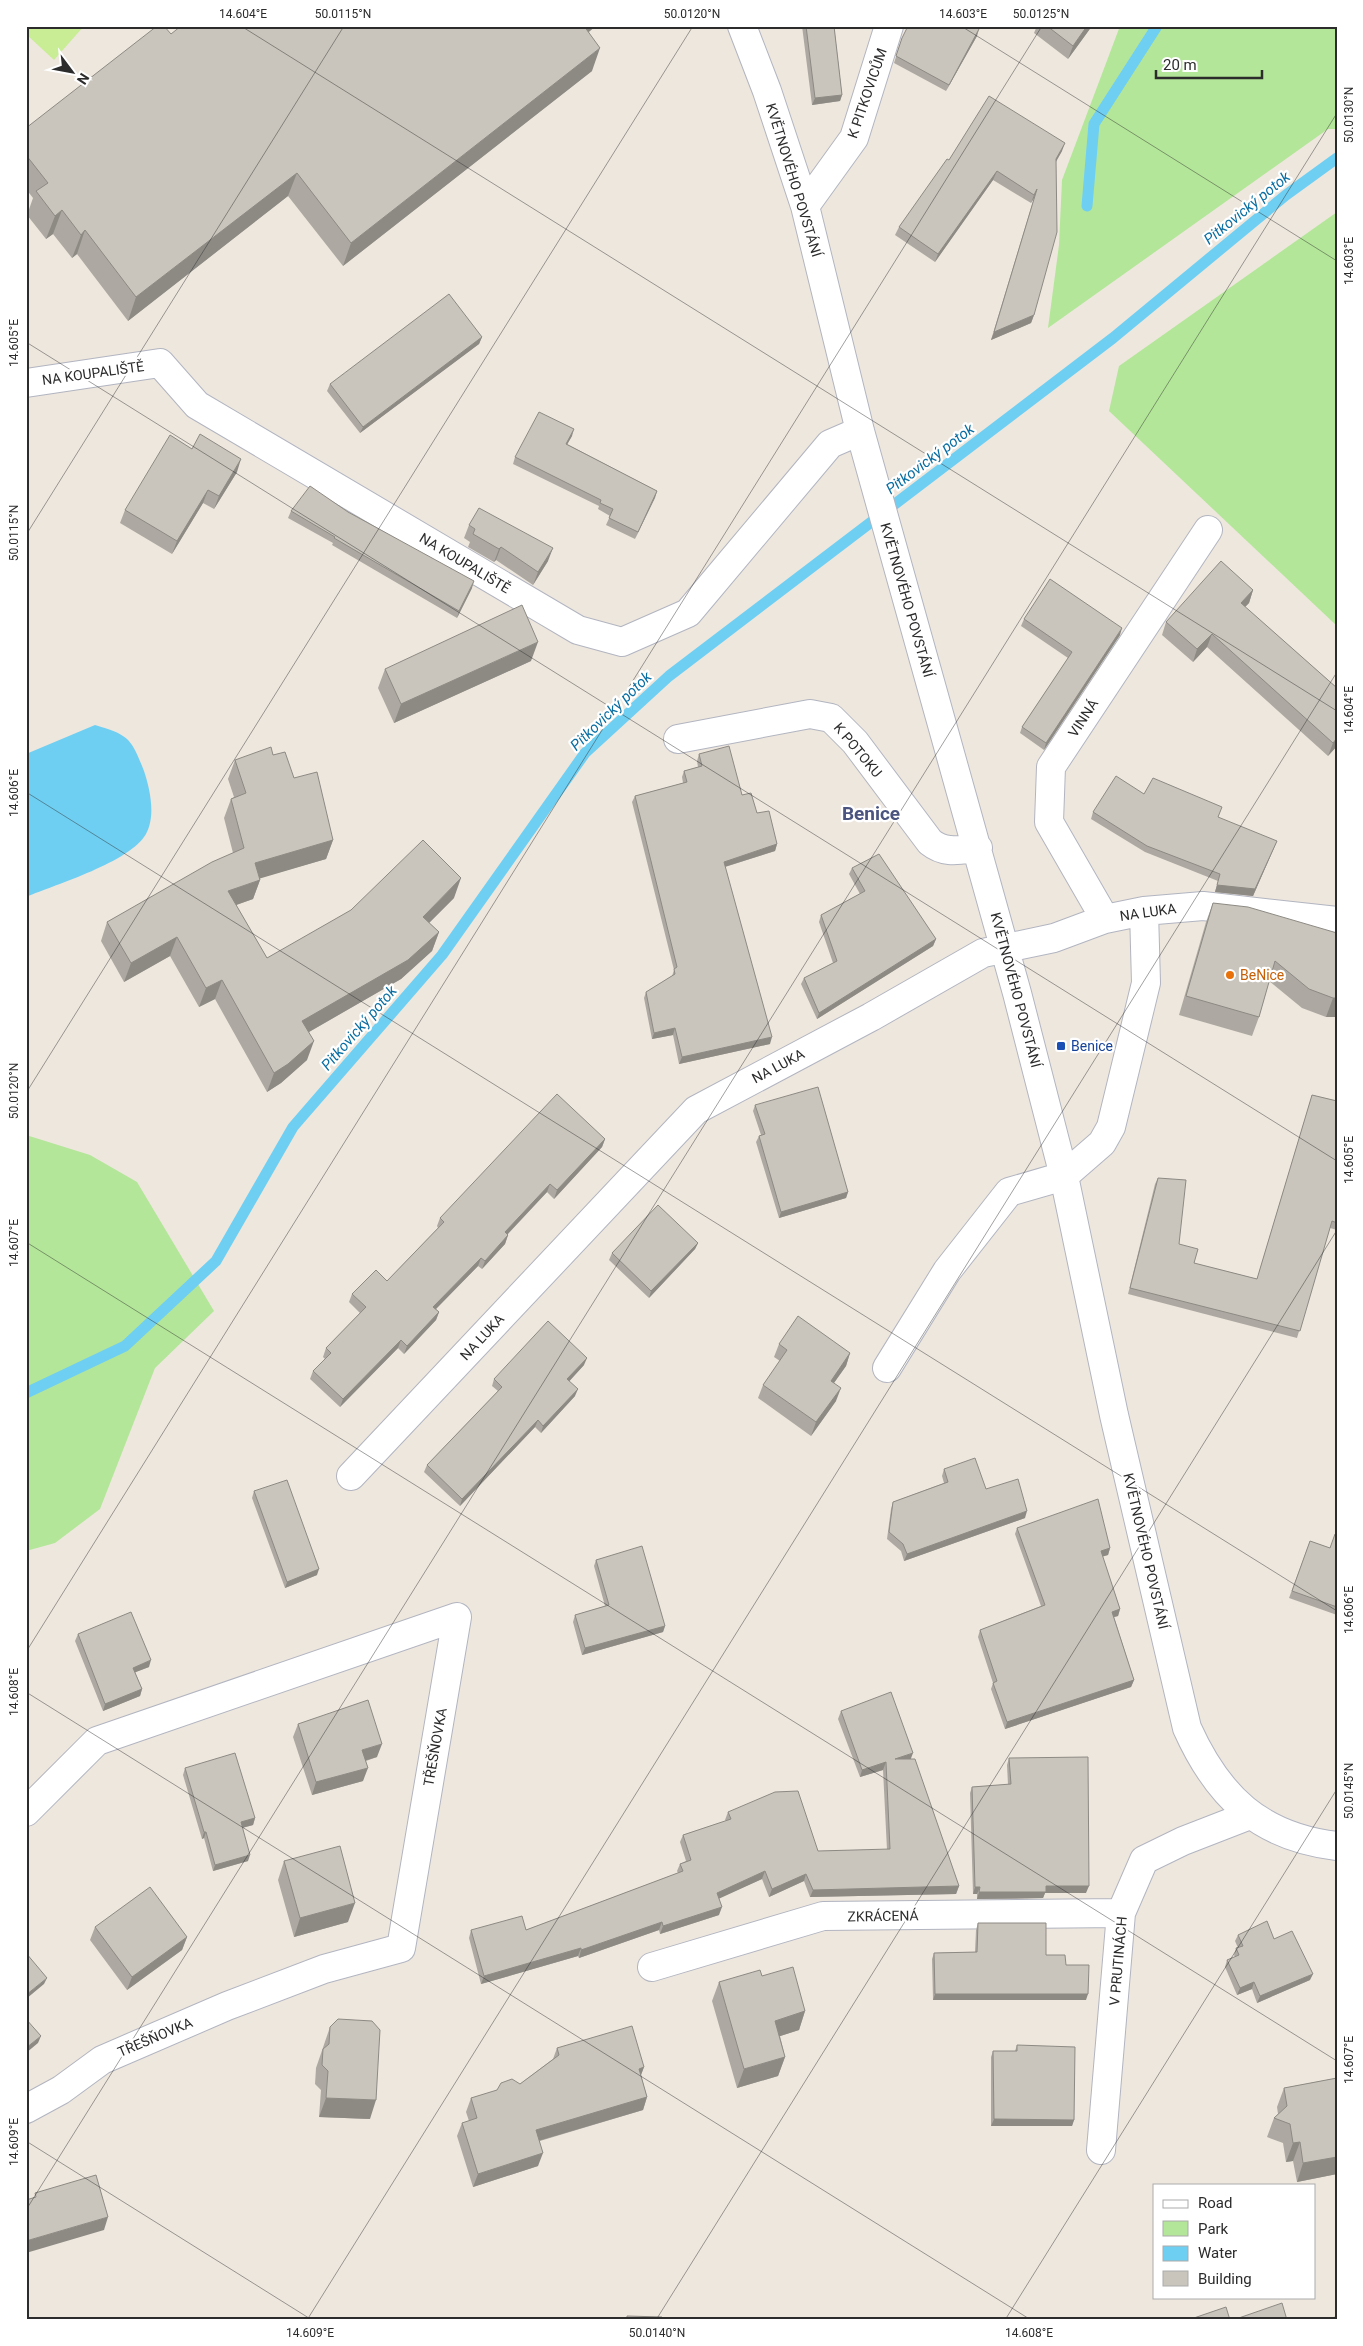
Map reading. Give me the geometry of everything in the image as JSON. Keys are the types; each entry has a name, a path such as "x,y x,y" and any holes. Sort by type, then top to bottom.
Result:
{"street":[{"name":"KVĚTNOVÉHO POVSTÁNÍ","path":"742,26 767,91 805,206 864,444 1005,948 1064,1176 1112,1405 1187,1728 1200,1758 1213,1778 1250,1815 1278,1830 1309,1843 1337,1846"},
{"name":"K PITKOVICŮM","path":"805,206 854,138 889,26"},
{"name":"NA KOUPALIŠTĚ","path":"26,383 160,364 197,405 578,630 622,642 688,613 830,444 864,444"},
{"name":"VINNÁ","path":"1105,919 1049,822 1051,767 1208,530"},
{"name":"K POTOKU","path":"678,739 810,714 831,718 855,742 930,842 939,849 950,851 978,848"},
{"name":"NA LUKA","path":"352,1476 696,1110 871,1017 983,953 1054,938 1105,919 1144,911 1203,906 1337,921"},
{"path":"887,1368 948,1271 1009,1192 1064,1176 1102,1143 1111,1127 1146,984 1144,911"},
{"name":"TŘEŠŇOVKA","path":"26,1812 97,1742 457,1616 401,1948 324,1969 226,2006 102,2060 61,2090 26,2109"},
{"name":"V PRUTINÁCH","path":"1101,2150 1121,1913 1144,1860 1250,1815"},
{"name":"ZKRÁCENÁ","path":"652,1967 823,1916 1121,1913"}],"green space":[{"path":"26,26 84,26 54,60 26,34"},
{"path":"1120,26 1337,26 1337,129 1328,129 1048,328 1059,245 1062,180"},
{"path":"1337,212 1337,626 1109,411 1119,366"},
{"path":"26,1135 90,1155 137,1182 214,1311 155,1368 100,1509 55,1543 26,1551"}],"water":[{"path":"95,725 122,735 136,751 150,794 151,819 149,827 138,844 125,854 92,871 26,897 26,754"}],"building":[{"path":"157,26 164,26 171,34 181,26 584,26 600,48 351,243 297,173 136,297 85,230 81,235 62,210 55,216 36,191 48,183 26,155 26,128"},
{"path":"806,26 834,26 842,95 815,98"},
{"path":"908,26 974,26 979,29 949,85 896,56"},
{"path":"1047,26 1087,26 1073,46"},
{"path":"989,96 1065,143 1056,159 1057,232 1034,315 994,332 1037,189 1034,195 997,171 938,254 899,227 947,159 949,160"},
{"path":"449,294 482,337 363,427 330,384"},
{"path":"539,412 574,429 566,444 657,491 638,532 609,518 613,509 600,503 601,500 515,457"},
{"path":"200,434 241,459 219,496 208,490 177,541 125,510 170,435 192,449"},
{"path":"310,486 348,512 474,581 459,611 291,511"},
{"path":"479,508 553,548 538,572 501,547 499,549 473,534 475,529 469,525"},
{"path":"1221,561 1253,590 1241,603 1337,688 1337,738 1333,743 1212,634 1197,649 1166,622"},
{"path":"1050,579 1122,628 1046,743 1022,727 1072,652 1024,619"},
{"path":"522,605 538,642 401,704 385,669"},
{"path":"729,746 742,795 751,793 757,813 769,811 777,844 724,862 772,1037 682,1057 675,1028 654,1033 646,992 675,974 674,969 677,967 635,796 687,782 684,771 702,766 699,754"},
{"path":"271,747 273,755 285,752 294,778 317,772 333,840 255,863 260,880 228,891 267,958 351,910 423,840 461,878 423,917 439,932 408,960 302,1021 314,1041 288,1064 274,1073 222,980 206,988 177,937 131,963 107,922 212,862 244,848 231,799 246,793 235,760"},
{"path":"1116,776 1144,794 1153,778 1222,807 1218,817 1277,841 1255,889 1217,885 1220,874 1147,846 1093,812"},
{"path":"879,854 936,939 819,1013 804,978 837,961 821,915 865,891 852,868"},
{"name":"BeNice","path":"1213,903 1248,907 1337,933 1337,998 1309,989 1275,961 1259,1017 1186,996"},
{"path":"818,1087 848,1192 781,1212 759,1136 765,1134 755,1105"},
{"path":"557,1094 605,1139 557,1190 550,1184 505,1232 508,1235 485,1261 481,1258 433,1307 439,1312 407,1346 401,1340 343,1399 313,1371 331,1353 326,1348 366,1307 352,1294 376,1270 387,1281 444,1222 440,1218"},
{"path":"1312,1095 1337,1101 1337,1223 1332,1221 1300,1331 1130,1288 1158,1178 1186,1180 1179,1244 1198,1249 1194,1263 1257,1279"},
{"path":"658,1205 698,1243 651,1291 612,1253"},
{"path":"798,1316 850,1353 831,1381 841,1388 816,1422 763,1385 787,1350 779,1344"},
{"path":"548,1321 587,1358 567,1379 578,1389 543,1426 538,1420 462,1499 427,1465 502,1387 494,1379"},
{"path":"975,1458 986,1489 1018,1479 1027,1511 907,1554 903,1544 889,1532 893,1502 948,1482 944,1469"},
{"path":"287,1480 319,1569 287,1582 254,1491"},
{"path":"1098,1499 1110,1548 1101,1551 1120,1609 1112,1612 1134,1680 1007,1722 993,1683 997,1681 980,1630 1045,1605 1017,1528"},
{"path":"1335,1534 1337,1534 1337,1607 1292,1591 1310,1541 1330,1548"},
{"path":"642,1546 665,1626 585,1648 575,1615 609,1605 596,1560"},
{"path":"131,1612 151,1660 133,1668 142,1689 105,1704 78,1634"},
{"path":"891,1692 913,1753 895,1759 915,1759 959,1886 813,1890 806,1874 772,1889 765,1871 717,1893 722,1907 663,1926 662,1922 581,1950 581,1948 484,1976 471,1930 522,1916 526,1930 683,1871 680,1864 691,1860 683,1835 731,1819 728,1812 775,1792 798,1791 818,1851 890,1849 886,1762 862,1770 841,1711"},
{"path":"368,1700 382,1744 362,1750 368,1768 316,1782 298,1724"},
{"path":"235,1753 255,1818 241,1822 250,1855 215,1865 185,1768"},
{"path":"1088,1757 1089,1886 1046,1886 1046,1892 979,1892 980,1887 975,1887 972,1787 1011,1784 1009,1758"},
{"path":"340,1846 355,1903 300,1918 284,1861"},
{"path":"150,1887 187,1937 132,1977 95,1927"},
{"path":"1267,1921 1274,1939 1292,1931 1313,1974 1260,1996 1254,1982 1240,1988 1227,1960 1239,1955 1236,1948 1243,1946 1238,1935"},
{"path":"978,1923 1046,1923 1046,1955 1065,1955 1066,1965 1089,1965 1088,1994 935,1994 934,1953 977,1952"},
{"path":"26,1953 47,1978 26,1995"},
{"path":"793,1967 805,2011 775,2021 785,2057 744,2069 719,1982 760,1970 762,1976"},
{"path":"26,2019 41,2036 26,2048"},
{"path":"338,2019 372,2021 380,2030 376,2100 326,2098 328,2071 322,2065 323,2049 329,2044 330,2027"},
{"path":"632,2026 644,2067 639,2069 647,2097 536,2130 543,2153 478,2174 462,2123 477,2118 471,2098 497,2090 501,2083 512,2079 520,2084 559,2055 557,2048"},
{"path":"1017,2045 1075,2047 1074,2120 994,2119 993,2051 1017,2051"},
{"path":"1337,2078 1337,2157 1303,2163 1300,2142 1293,2143 1290,2124 1274,2118 1287,2106 1284,2088"},
{"path":"96,2175 108,2217 26,2241 26,2200 36,2197 35,2193"},
{"path":"1282,2303 1287,2320 1233,2320"},
{"path":"1226,2307 1230,2320 1188,2320"},
{"path":"627,2316 662,2317 662,2320 627,2320"},
{"path":"1337,2316 1337,2320 1329,2320"}],"waterway":[{"path":"1087,206 1094,124 1157,26"},
{"name":"Pitkovický potok","path":"26,1393 125,1346 216,1261 293,1127 442,955 585,753 669,676 1113,338 1286,195 1337,158"}],"place":[{"name":"BeNice","path":"1230,975"},
{"name":"Benice","path":"1061,1046"}],"district":[{"name":"Benice","path":"871,813"}]}
